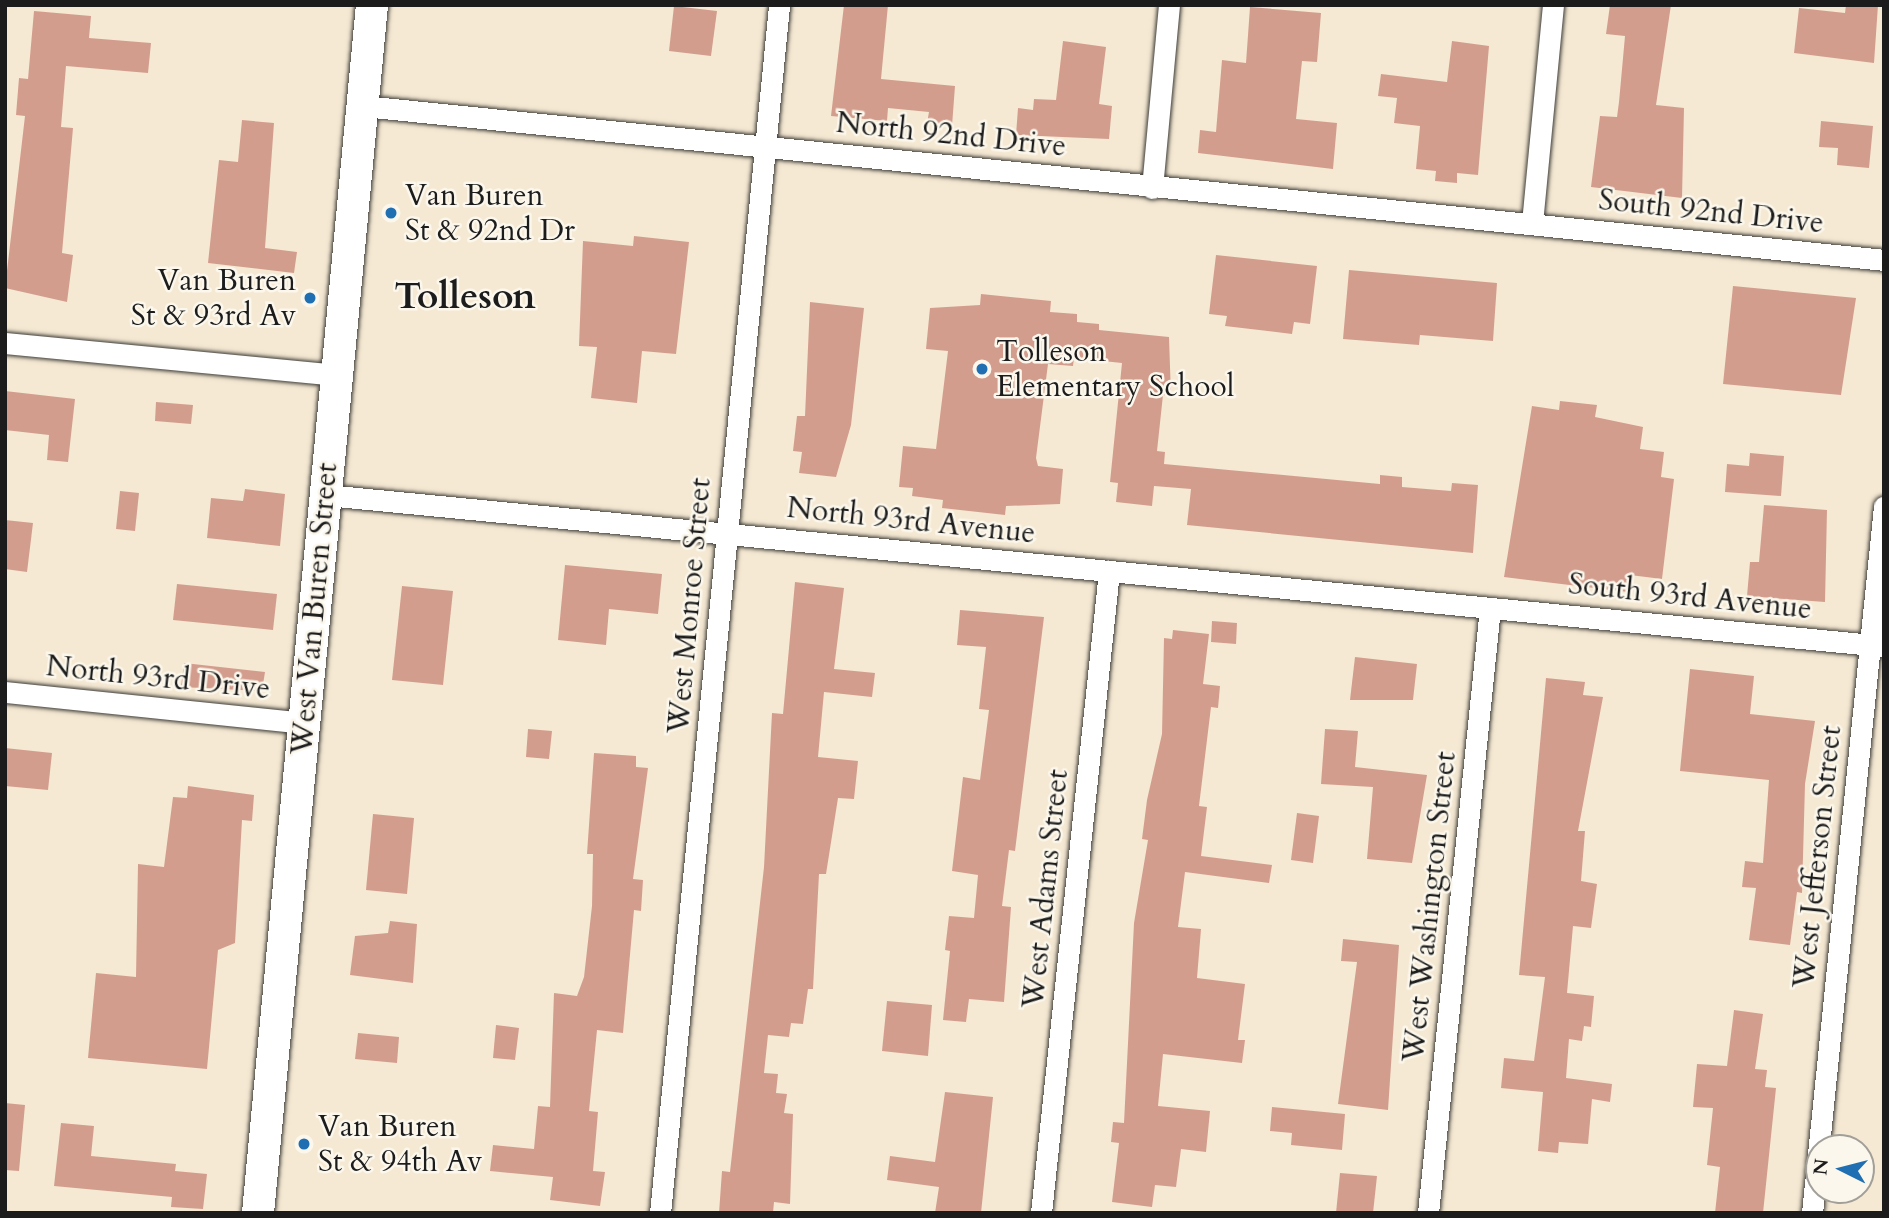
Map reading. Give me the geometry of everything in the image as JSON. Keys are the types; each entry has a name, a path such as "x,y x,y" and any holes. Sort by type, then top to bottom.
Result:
{"main road":[{"name":"West Van Buren Street","path":"258,1213 372,5"}],"street":[{"name":"West Monroe Street","path":"660,1213 779,5"},
{"path":"1152,188 1170,5"},
{"path":"1532,223 1553,5"},
{"name":"North 92nd Drive","path":"363,106 765,145 1152,188 1532,223"},
{"name":"South 92nd Drive","path":"1532,223 1884,260"},
{"path":"5,343 337,374"},
{"name":"North 93rd Avenue","path":"326,495 1490,608"},
{"name":"West Jefferson Street","path":"1812,1213 1877,646 1884,507"},
{"name":"West Adams Street","path":"1041,1213 1109,571"},
{"name":"South 93rd Avenue","path":"1490,608 1877,646"},
{"name":"West Washington Street","path":"1428,1213 1490,608"},
{"name":"North 93rd Drive","path":"5,692 304,723"}],"building":[{"path":"844,5 888,5 881,79 955,86 952,126 927,123 929,112 888,108 887,121 831,116"},
{"path":"1610,5 1671,5 1656,105 1684,108 1682,198 1591,187 1600,116 1617,117 1619,102 1625,36 1606,34"},
{"path":"1846,5 1878,5 1874,63 1794,53 1799,8 1845,13"},
{"path":"674,6 717,11 711,56 669,51"},
{"path":"1250,7 1321,13 1317,62 1302,61 1296,119 1337,123 1333,169 1198,153 1200,130 1216,132 1222,60 1246,63"},
{"path":"34,11 91,16 89,38 151,43 148,73 66,66 61,127 73,128 62,253 73,255 67,302 5,288 25,116 16,115 19,78 28,79"},
{"path":"1063,41 1106,47 1099,104 1112,106 1109,139 1016,135 1018,108 1033,110 1034,99 1056,100"},
{"path":"1452,41 1489,46 1478,175 1457,173 1457,183 1435,181 1436,171 1416,169 1420,126 1394,123 1397,98 1378,96 1381,74 1447,82"},
{"path":"242,120 274,123 265,248 297,252 294,273 208,263 219,160 238,162"},
{"path":"1821,121 1873,126 1869,168 1837,165 1838,148 1819,147"},
{"path":"634,236 689,242 676,354 642,351 637,403 591,398 597,347 579,346 583,241 633,246"},
{"path":"1216,255 1317,266 1310,324 1294,322 1292,334 1225,326 1227,316 1209,314"},
{"path":"1349,270 1497,283 1493,341 1420,335 1419,345 1343,339"},
{"path":"1733,286 1856,298 1841,395 1723,384"},
{"path":"981,294 1051,301 1050,312 1077,314 1077,322 1099,324 1099,330 1169,337 1171,396 1163,395 1157,451 1165,452 1164,464 1380,484 1380,475 1402,477 1402,487 1451,491 1452,483 1478,485 1473,553 1187,525 1191,489 1154,486 1152,506 1116,502 1118,483 1110,482 1122,363 1074,358 1073,366 1048,364 1036,458 1038,466 1063,469 1060,504 1006,506 1005,515 942,508 943,500 912,496 913,488 899,487 903,446 936,449 948,351 926,349 930,308 980,305"},
{"path":"810,302 864,308 851,425 836,477 799,473 802,452 793,451 797,416 805,416"},
{"path":"5,391 75,399 68,462 47,460 49,435 5,430"},
{"path":"1560,401 1597,405 1595,417 1643,427 1640,449 1664,452 1661,477 1674,479 1662,579 1630,575 1628,592 1504,577 1532,406 1559,410"},
{"path":"156,402 193,405 191,424 155,421"},
{"path":"1750,453 1784,456 1781,496 1725,492 1727,464 1749,466"},
{"path":"245,489 285,494 280,546 207,538 211,498 243,501"},
{"path":"120,491 139,493 135,531 116,529"},
{"path":"1764,505 1827,510 1825,602 1747,596 1750,562 1759,562"},
{"path":"5,520 33,523 27,572 5,569"},
{"path":"565,565 662,574 658,614 609,609 606,645 558,640"},
{"path":"795,582 844,588 834,669 875,673 872,697 824,692 818,757 858,761 854,799 838,798 826,874 819,874 813,989 808,989 803,1024 791,1023 789,1037 768,1035 764,1073 778,1074 776,1093 787,1094 784,1113 793,1114 790,1204 774,1202 773,1213 719,1213 722,1171 730,1172 764,867 772,713 783,714"},
{"path":"177,584 277,594 273,630 173,620"},
{"path":"402,586 453,591 443,685 392,680"},
{"path":"960,610 1044,617 1015,851 1009,850 1002,906 1011,907 1004,1002 969,999 966,1022 943,1020 950,951 945,950 949,916 974,918 978,875 952,871 963,777 980,780 989,710 979,709 986,647 957,645"},
{"path":"1212,621 1237,623 1236,644 1211,642"},
{"path":"1173,630 1209,634 1203,684 1220,686 1218,708 1211,707 1199,806 1207,807 1201,856 1272,865 1269,883 1185,872 1178,927 1201,929 1197,978 1245,984 1238,1040 1245,1040 1242,1063 1163,1054 1158,1106 1210,1111 1206,1152 1181,1149 1176,1187 1155,1185 1152,1207 1112,1202 1119,1143 1111,1142 1113,1122 1124,1123 1134,923 1148,840 1142,839 1147,800 1162,734 1164,638 1172,639"},
{"path":"1355,657 1417,664 1413,700 1350,700"},
{"path":"184,663 265,672 262,691 181,687"},
{"path":"1690,669 1754,676 1750,714 1815,721 1805,784 1802,893 1797,892 1790,945 1749,940 1756,888 1742,887 1745,861 1763,863 1769,780 1680,771"},
{"path":"1546,678 1585,682 1583,695 1603,697 1578,831 1585,831 1581,881 1597,884 1591,928 1573,926 1567,993 1594,996 1591,1027 1584,1026 1582,1041 1569,1039 1566,1078 1612,1084 1610,1102 1592,1099 1588,1144 1559,1142 1558,1153 1538,1151 1543,1092 1501,1088 1504,1058 1534,1061 1545,977 1519,975"},
{"path":"528,729 552,731 549,759 526,757"},
{"path":"1325,729 1358,731 1355,767 1427,775 1412,863 1367,859 1373,787 1321,784"},
{"path":"5,748 52,753 48,790 5,786"},
{"path":"594,753 636,756 636,767 648,768 633,879 643,880 641,911 634,910 623,1033 597,1030 589,1111 598,1112 593,1171 605,1172 600,1206 550,1200 553,1177 490,1171 493,1145 534,1149 538,1106 550,1107 554,993 577,996 584,977 592,906 593,854 587,854"},
{"path":"188,786 254,795 252,821 242,820 235,943 218,950 207,1069 88,1058 96,973 136,977 138,864 164,867 173,797 187,798"},
{"path":"1297,813 1319,816 1313,863 1291,860"},
{"path":"373,814 414,818 407,894 366,890"},
{"path":"390,921 417,924 413,983 350,975 355,936 388,933"},
{"path":"1343,939 1399,945 1388,1110 1338,1104 1357,962 1341,961"},
{"path":"887,1001 932,1005 928,1056 882,1051"},
{"path":"1734,1010 1763,1014 1755,1069 1767,1070 1765,1087 1776,1088 1763,1213 1715,1213 1720,1167 1707,1165 1713,1108 1693,1107 1697,1064 1727,1066"},
{"path":"496,1025 519,1028 515,1060 493,1058"},
{"path":"358,1033 399,1037 397,1063 355,1059"},
{"path":"945,1092 993,1097 981,1213 935,1213 939,1187 887,1180 890,1156 935,1162"},
{"path":"5,1103 25,1105 19,1171 5,1170"},
{"path":"1272,1107 1345,1114 1342,1150 1291,1145 1292,1133 1270,1131"},
{"path":"61,1123 94,1126 91,1156 176,1164 175,1171 207,1174 203,1209 171,1207 172,1197 54,1186"},
{"path":"1340,1173 1377,1176 1373,1213 1336,1213"}],"place":[{"name":"Van Buren St & 92nd Dr","path":"391,213"},
{"name":"Van Buren St & 93rd Av","path":"310,298"},
{"name":"Tolleson Elementary School","path":"982,369"},
{"name":"Van Buren St & 94th Av","path":"304,1144"}],"district":[{"name":"Tolleson","path":"465,296"}]}
